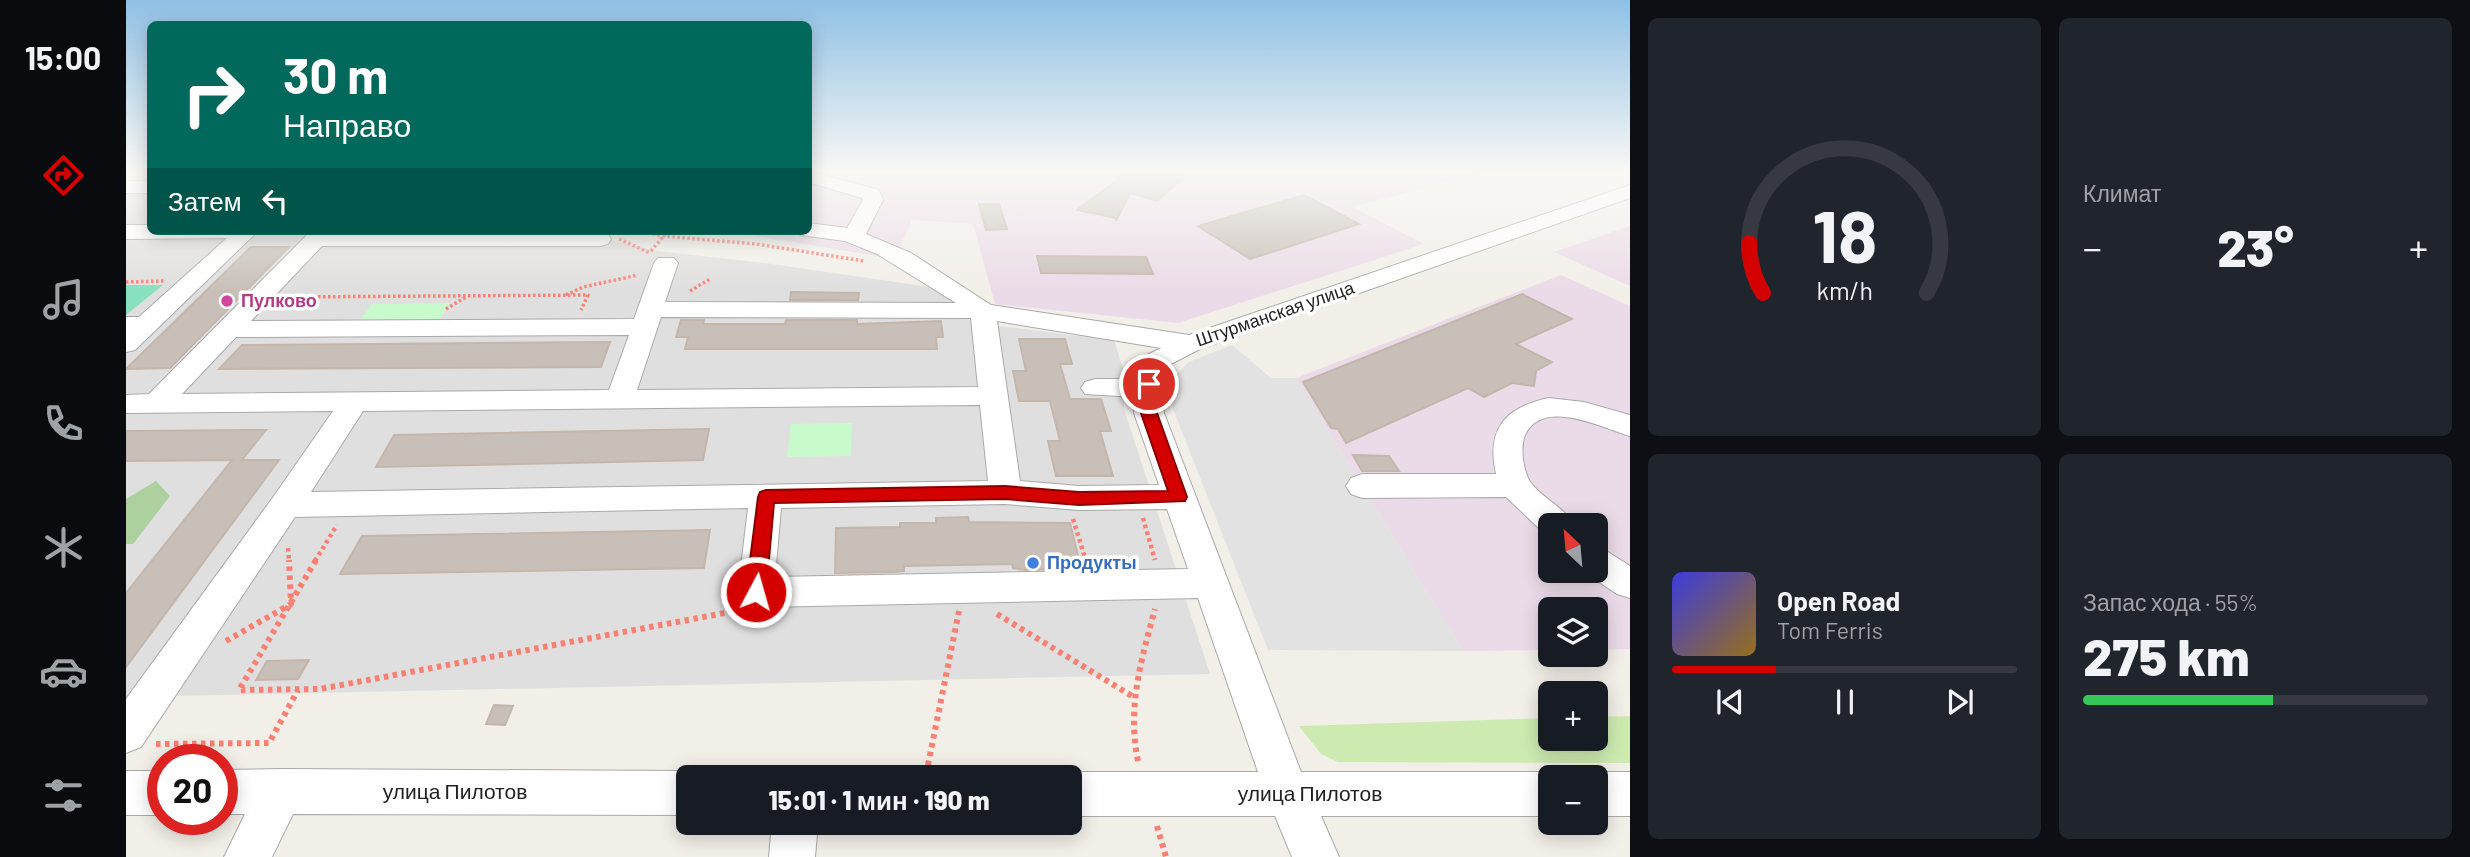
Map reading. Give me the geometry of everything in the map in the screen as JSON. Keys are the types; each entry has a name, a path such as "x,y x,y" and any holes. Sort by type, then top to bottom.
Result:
{"street":[{"path":"853,237 867,211"},
{"name":"Штурманская улица","path":"1149,388 1157,361 1191,343 1584,211"},
{"path":"126,212 147,212"},
{"path":"812,231 853,237 941,281 983,311 1005,492"},
{"path":"126,232 147,232"},
{"path":"126,344 136,325 242,235"},
{"path":"156,404 316,239 446,235 600,239"},
{"path":"620,399 647,319 654,259"},
{"path":"229,329 574,327 647,319 659,309 983,311 1151,339 1191,343"},
{"path":"1095,388 1149,388 1149,413 1209,583 1287,793 1316,857"},
{"path":"126,404 993,396"},
{"path":"139,739 287,522 354,402"},
{"path":"1544,513 1514,485 1507,445 1515,423 1534,409 1564,407 1588,411 1630,426"},
{"path":"1362,486 1514,485"},
{"path":"287,522 766,497 1005,492 1055,496 1179,497"},
{"path":"766,497 756,592 1209,583"},
{"path":"1608,570 1630,584"},
{"path":"247,857 281,791"},
{"name":"улица Пилотов","path":"238,792 676,793"},
{"path":"126,793 147,793"},
{"name":"улица Пилотов","path":"1082,794 1538,794"},
{"path":"1608,794 1630,794"},
{"path":"792,857 794,835"}],"path":[{"path":"658,235 756,244 883,264 906,262"},
{"path":"600,239 624,239 654,259 662,236"},
{"path":"566,295 585,287 614,283 642,273 637,286"},
{"path":"260,297 588,295 574,327"},
{"path":"449,308 468,296"},
{"path":"1055,496 1076,523 1092,585"},
{"path":"1134,746 1132,696 1162,584 1136,497"},
{"path":"341,518 239,690 320,689 730,612 732,599"},
{"path":"287,522 291,604"},
{"path":"222,643 291,604"},
{"path":"928,765 960,606"},
{"path":"985,607 1132,696"},
{"path":"139,739 269,743 298,689"},
{"path":"1156,825 1166,857"}],"shaded area":[{"path":"126,211 147,211 147,235 588,235 657,251 772,264 930,287 1000,326 1078,336 1113,336 1123,370 1124,409 1210,674 126,697"},
{"path":"812,211 1360,211 1424,244 1178,323 995,304 973,224 912,220 900,246 883,257 749,235 812,235"},
{"path":"1630,226 1630,286 1554,252"},
{"path":"1561,275 1630,306 1630,649 1608,650 1608,597 1538,597 1538,650 1463,651 1296,378"},
{"path":"1232,345 1271,378 1296,378 1463,651 1268,650 1173,409 1170,389 1175,376 1189,362"}],"green space":[{"path":"126,285 163,285 126,315"},
{"path":"450,303 439,321 359,322 372,304"},
{"path":"852,423 851,456 787,457 791,424"},
{"path":"156,481 170,496 133,544 126,544 126,499"},
{"path":"1630,716 1630,763 1338,762 1321,754 1299,726 1538,718 1538,751 1608,751 1608,717"}],"building":[{"path":"981,211 1001,211 1007,229 986,230"},
{"path":"1082,211 1121,211 1116,221 1116,218"},
{"path":"1249,211 1334,211 1359,224 1250,259 1198,226"},
{"path":"251,247 289,247 170,368 126,369"},
{"path":"1037,256 1146,257 1153,274 1041,273"},
{"path":"791,292 859,293 858,300 790,300"},
{"path":"1522,294 1572,319 1516,344 1552,362 1536,371 1534,386 1512,383 1484,397 1468,388 1346,443 1338,429 1331,428 1303,382"},
{"path":"681,320 704,320 703,324 785,324 786,320 857,320 857,324 941,321 943,337 936,337 937,349 685,349 688,337 676,337"},
{"path":"1019,339 1065,339 1072,364 1060,364 1070,399 1101,399 1111,431 1100,431 1113,476 1056,476 1048,441 1060,441 1050,401 1019,401 1013,371 1026,371"},
{"path":"610,342 601,367 219,369 242,345"},
{"path":"709,429 703,460 376,467 394,435"},
{"path":"266,430 242,460 279,460 126,667 126,593 232,460 126,461 126,431"},
{"path":"1353,455 1389,456 1399,471 1362,471"},
{"path":"968,517 969,522 1070,523 1081,568 1025,570 1013,568 1012,564 904,566 904,571 835,573 836,528 900,527 900,523 936,523 936,518"},
{"path":"710,530 704,568 340,574 362,536"},
{"path":"309,660 298,679 256,680 267,661"},
{"path":"494,705 513,706 505,725 486,724"}],"place":[{"name":"Пулково","path":"227,301"},
{"name":"Продукты","path":"1033,563"}],"route":[{"path":"756,592 766,497 1005,492 1079,498 1179,497 1149,413 1149,384"}]}
